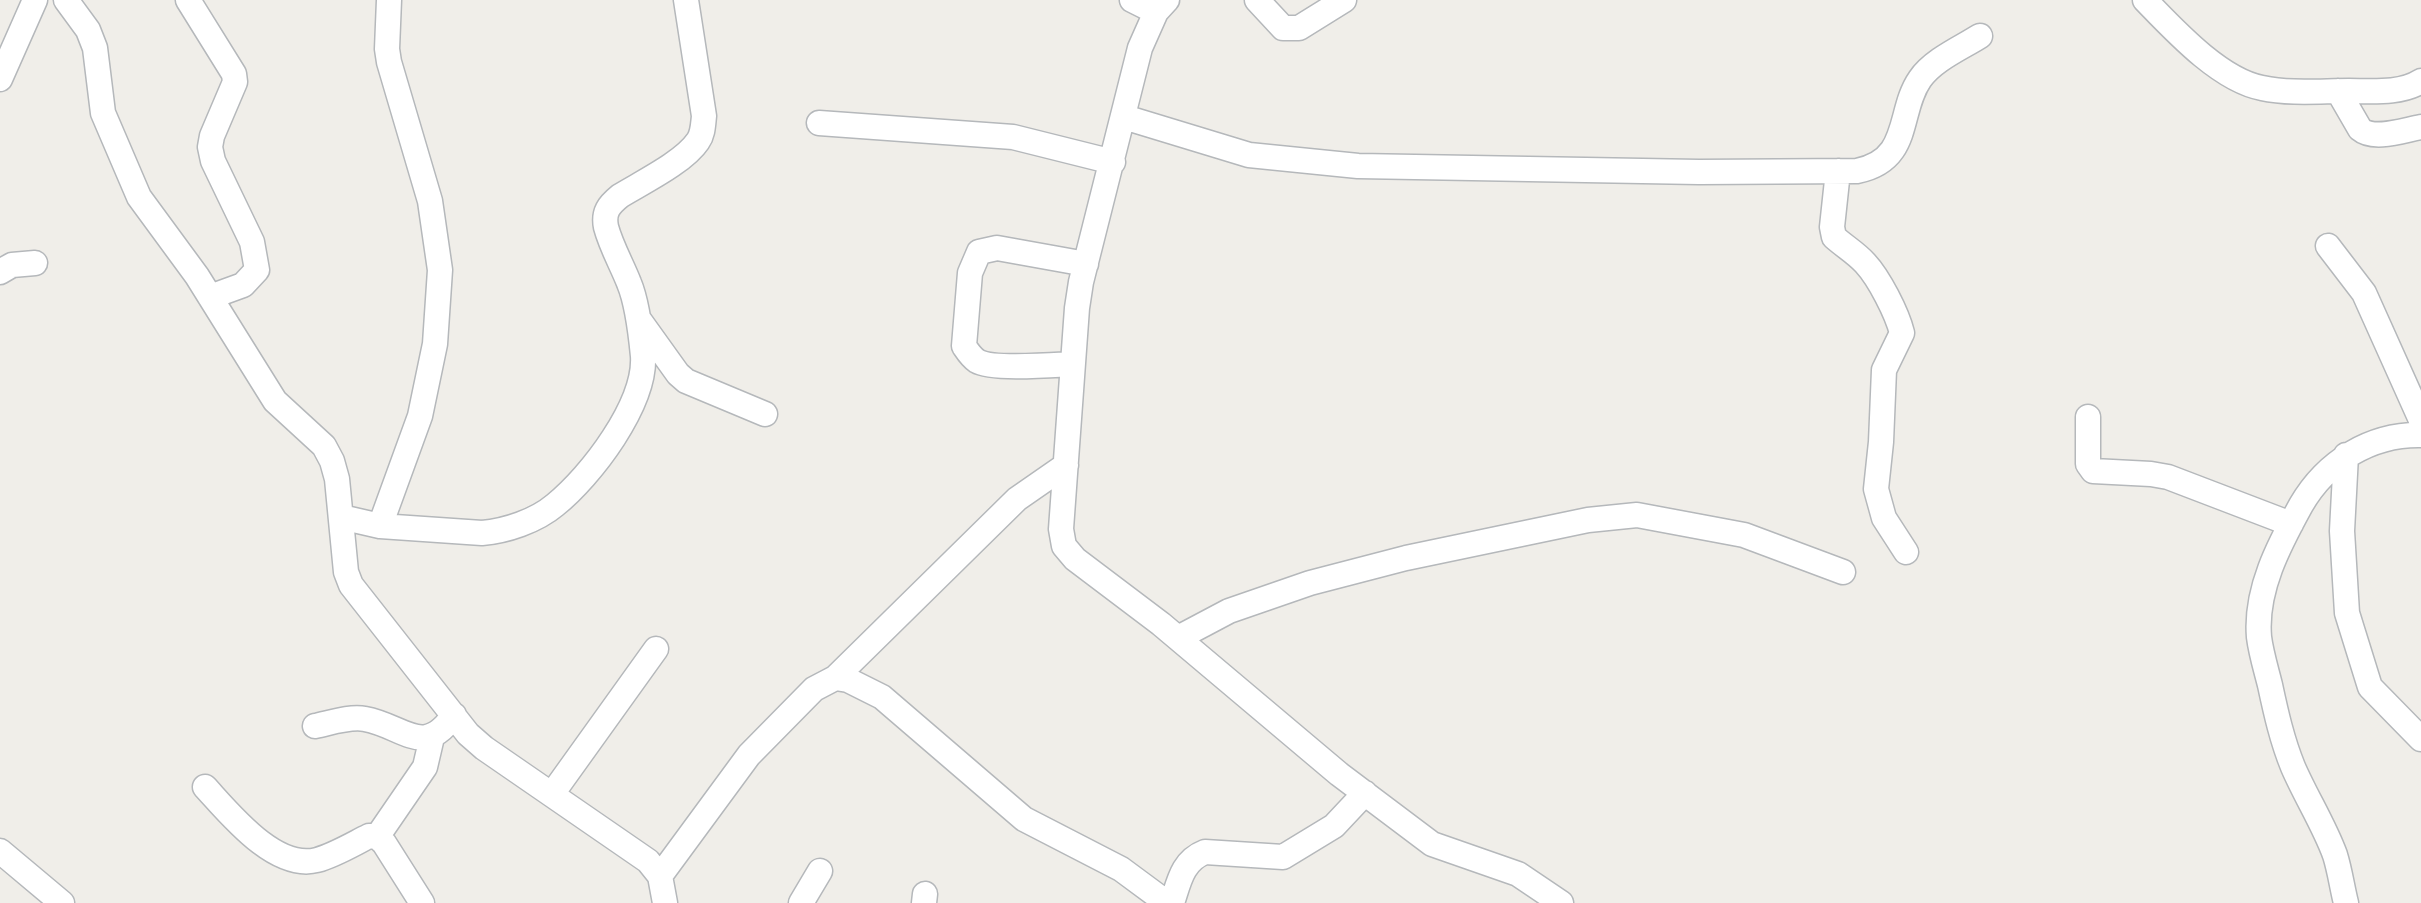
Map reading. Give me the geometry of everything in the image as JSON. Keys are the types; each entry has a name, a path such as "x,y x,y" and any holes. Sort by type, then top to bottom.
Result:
{"street":[{"path":"0,79 35,0"},
{"path":"66,0 88,30 95,48 103,113 139,197 210,297 275,401 324,446 332,461 337,479 346,572 351,585 468,734 648,861 660,876 665,903"},
{"path":"188,0 234,74 235,82 210,147 213,161 252,242 257,270 243,285 210,297"},
{"path":"380,526 420,416 435,344 440,270 430,201 389,62 389,0"},
{"path":"341,517 380,526 496,532 538,516 556,505 609,448 642,371 643,355 631,288 607,228 605,213 620,196 686,154 702,133 704,116 686,0"},
{"path":"1132,0 1162,6 1140,48 1077,308 1061,529 1064,546 1075,559 1178,638 1365,793 1432,844 1518,874 1561,903"},
{"path":"1257,0 1283,28 1299,28 1334,3"},
{"path":"2145,0 2235,79 2259,88 2282,91 2388,90 2412,87 2421,81"},
{"path":"1124,117 1249,155 1358,166 1699,172 1857,171 1880,163 1900,136 1918,81 1929,69 1980,36"},
{"path":"2338,91 2365,134 2421,127"},
{"path":"819,123 1013,137 1113,162"},
{"path":"1838,171 1832,227 1834,237 1865,262 1873,273 1902,333 1884,370 1876,489 1884,518 1906,552"},
{"path":"2328,246 2364,293 2421,420"},
{"path":"1073,364 996,365 979,363 970,356 964,346 970,273 979,252 986,248 1086,264"},
{"path":"0,272 12,265 35,263"},
{"path":"636,315 671,366 686,381 765,414"},
{"path":"642,371 671,366"},
{"path":"2088,417 2087,454 2093,471 2168,477 2291,524"},
{"path":"2346,903 2334,854 2292,765 2278,721 2259,638 2260,613 2279,545 2307,496 2326,471 2346,455 2373,443 2421,435"},
{"path":"2346,455 2342,531 2347,613 2370,687 2421,739"},
{"path":"660,876 749,755 814,689 835,678 1017,499 1066,465"},
{"path":"1178,638 1229,611 1310,583 1406,558 1600,519 1637,515 1744,535 1843,572"},
{"path":"552,794 656,649"},
{"path":"835,678 859,685 882,697 1024,819 1121,869 1170,903 1184,867 1195,856 1205,852 1283,857 1334,826 1365,793"},
{"path":"315,726 364,719 419,738 432,737 444,729 454,715"},
{"path":"377,837 425,767 432,737"},
{"path":"205,787 260,844 293,858 318,860 369,836 377,837 384,843 422,903"},
{"path":"0,851 62,903"},
{"path":"801,903 820,871"}]}
